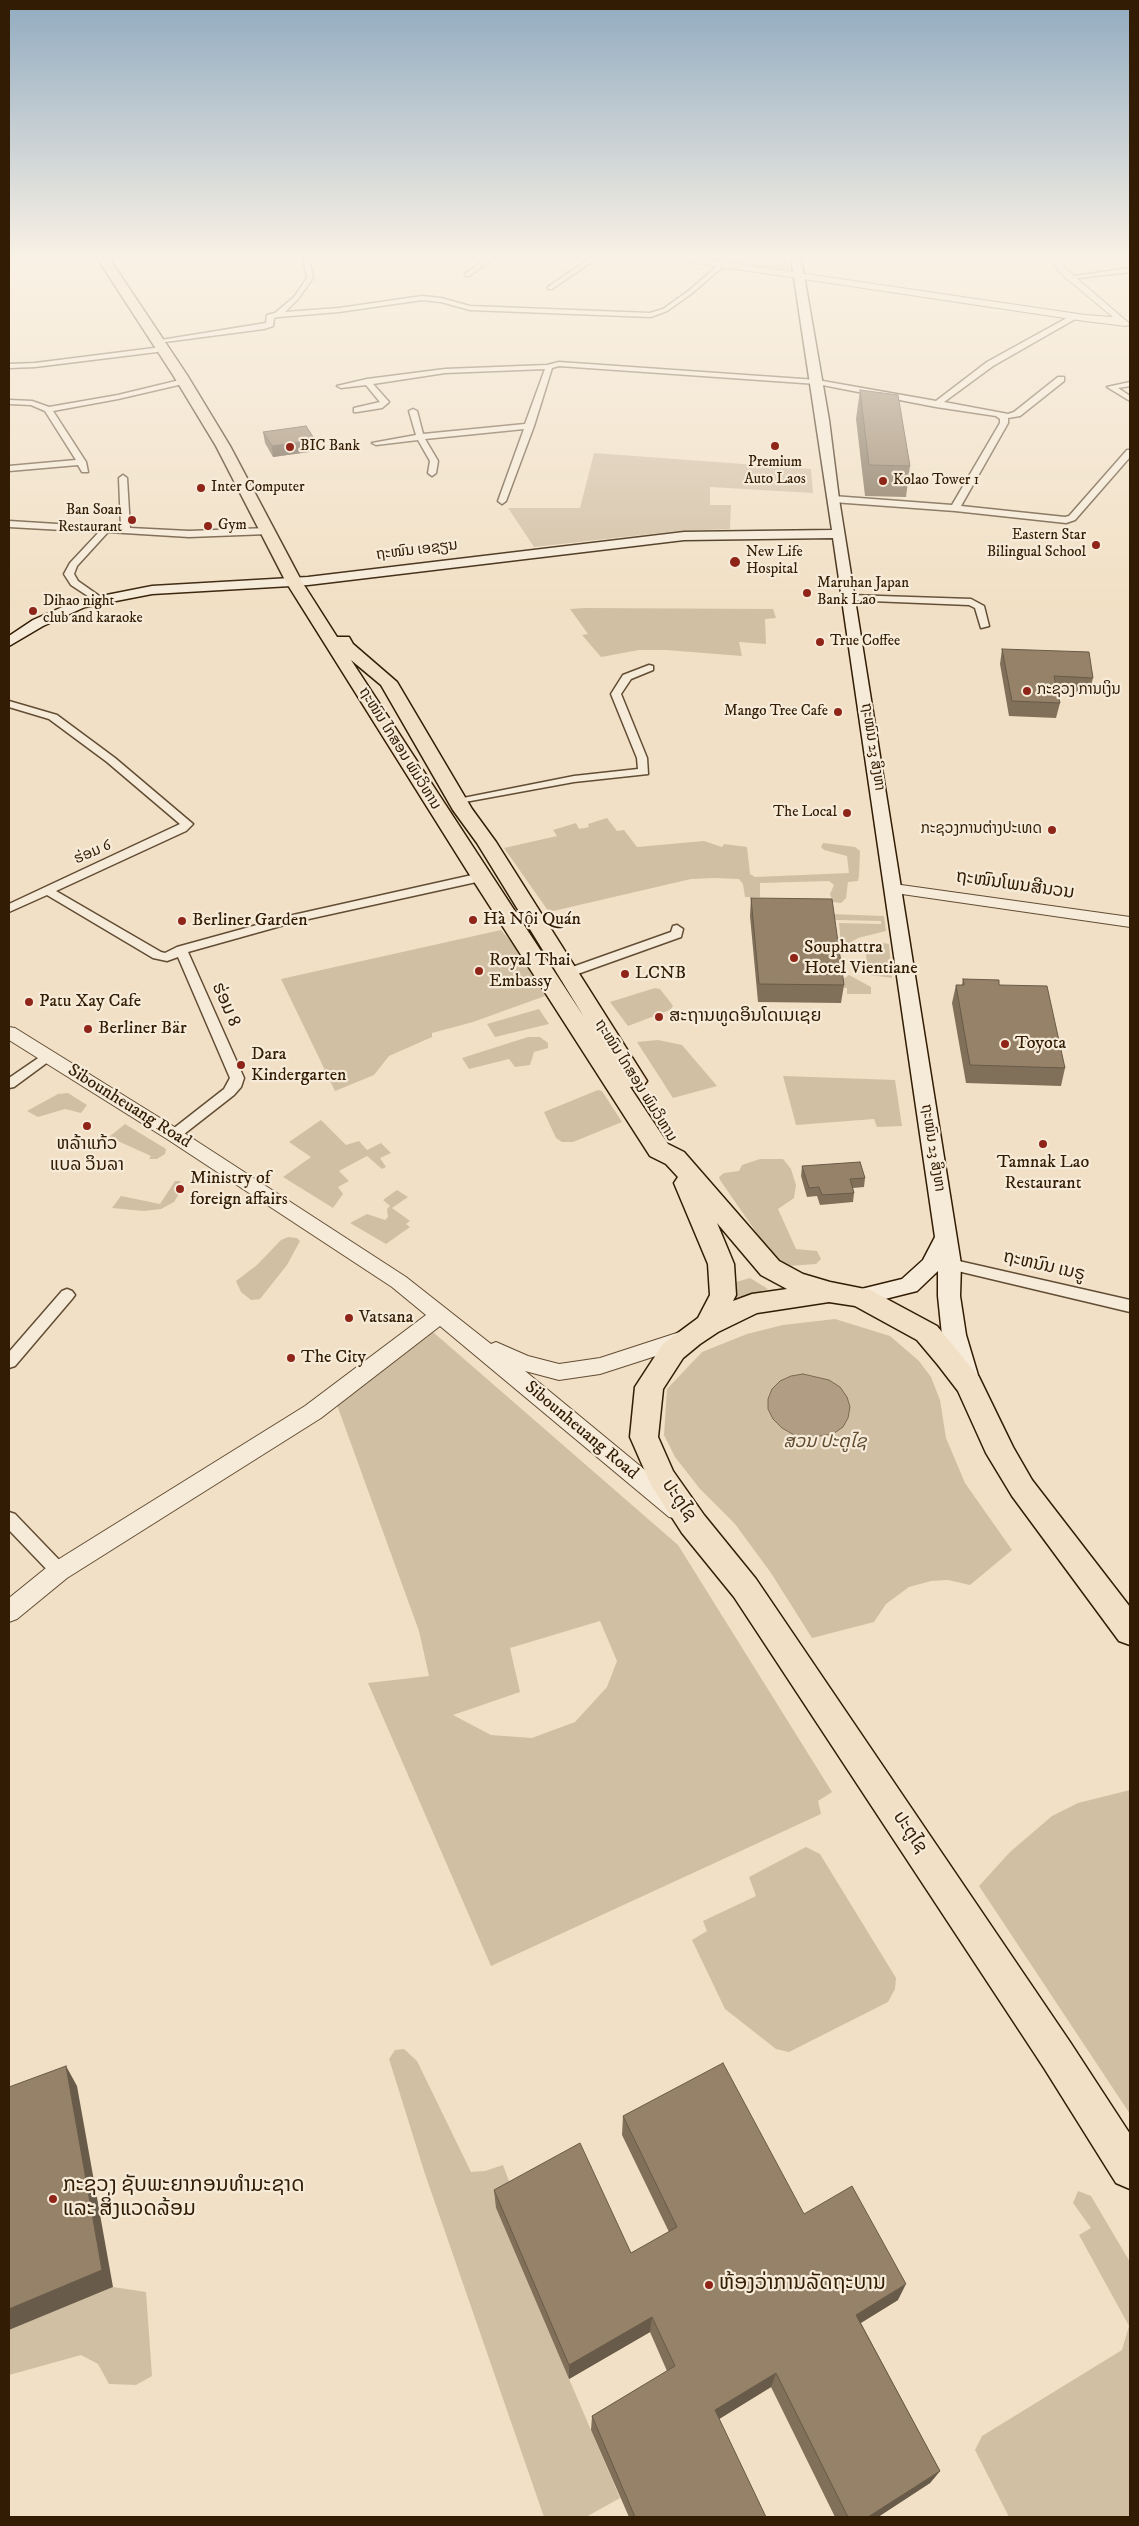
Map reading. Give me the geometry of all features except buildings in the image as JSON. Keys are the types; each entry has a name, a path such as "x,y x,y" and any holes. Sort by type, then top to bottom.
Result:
{"highway":[{"name":"ຖະໜົນ ໄກສອນ ພົມວິຫານ","path":"181,376 223,446 268,531 481,877 615,1065"},
{"name":"ຖະໜົນ ໄກສອນ ພົມວິຫານ","path":"185,376 235,450 301,582 346,647 388,682 458,802 486,842 568,972 660,1150 675,1158 770,1268 794,1280 829,1292"},
{"path":"675,1158 721,1264 723,1295 699,1331"},
{"name":"ປະຕູໄຊ","path":"1130,1631 1022,1488 1001,1453 969,1385 927,1333 861,1297 829,1292 752,1304 699,1331 673,1351 649,1387 644,1437 661,1477 693,1524 750,1596 1057,2055 1130,2170"}],"main road":[{"name":"ຖະໜົນ 23 ສິງຫາ","path":"816,376 950,1264 949,1296 954,1335 969,1385"},
{"name":"ຖະໜົນ ເອຊຽນ","path":"9,642 38,622 81,604 152,590 301,582 684,536 840,534"},
{"path":"861,1297 909,1285 932,1265 946,1237"}],"street":[{"path":"341,386 412,376"},
{"path":"502,501 547,376"},
{"path":"729,376 817,382 1000,416 1017,414 1061,379"},
{"path":"936,405 974,376"},
{"path":"9,402 32,403 48,409 118,397 184,381"},
{"path":"357,410 379,406 386,402 367,381"},
{"path":"1130,384 1111,387 1130,399"},
{"path":"48,409 82,462 85,471"},
{"path":"413,411 420,437 434,461 432,473"},
{"path":"955,508 1004,423 1004,418 1000,416"},
{"path":"376,443 485,429 530,426"},
{"path":"833,499 955,508 1057,520 1070,519 1130,452"},
{"path":"9,469 82,462"},
{"path":"123,478 126,532"},
{"path":"9,524 101,534"},
{"path":"9,532 190,534 268,531"},
{"path":"100,600 74,583 68,574 73,564 101,534"},
{"path":"850,598 971,602 979,606 984,626"},
{"path":"458,802 574,779 644,772 642,758 616,694 627,676 649,668"},
{"name":"ຮ່ອມ 6","path":"9,704 53,717 111,760 187,824 182,829 9,908"},
{"path":"46,890 156,955 168,957 181,950 293,919 481,877"},
{"name":"ຖະໜົນໂພນສີນວນ","path":"894,889 1130,922"},
{"path":"568,972 677,934 677,929"},
{"name":"ຮ່ອມ 8","path":"174,1135 229,1092 234,1087 237,1078 181,950"},
{"name":"Sibounheuang Road","path":"9,1032 174,1135 399,1282 439,1316 470,1338 693,1524"},
{"path":"9,1084 47,1056"},
{"name":"ຖະຫນົນ ເນຣູ","path":"950,1264 1130,1306"},
{"path":"9,1362 67,1295"},
{"path":"9,1612 59,1571 313,1412 439,1316"},
{"name":"Sibounheuang Road","path":"470,1338 523,1363 558,1372 600,1366 699,1331"},
{"path":"9,1519 59,1571"}],"green space":[{"path":"594,453 811,469 813,493 710,487 710,505 731,505 730,529 678,531 534,547 508,508 580,508"},
{"path":"570,609 773,609 776,618 765,619 766,644 739,642 742,656 666,650 639,650 601,657 582,635 588,634"},
{"path":"607,818 617,831 624,830 637,847 704,841 722,847 724,844 747,847 750,874 755,877 849,873 847,856 824,850 821,847 823,843 855,847 860,851 858,881 848,882 846,898 841,903 833,902 830,894 834,885 829,881 760,883 760,897 745,897 743,884 739,879 715,878 691,879 549,912 504,848 557,836 553,830 576,823 579,829 589,827 588,824"},
{"path":"830,914 884,916 886,931 858,938 846,945 841,944 839,923 881,924 881,921 836,920 830,918"},
{"path":"501,930 513,944 545,996 473,1022 432,1033 432,1037 389,1056 374,1075 335,1091 281,979"},
{"path":"883,943 889,944 892,978 870,975 861,968 867,966 866,954 861,949"},
{"path":"849,975 871,987 871,994 847,994 847,988 839,988 838,978 845,978"},
{"path":"655,988 660,989 673,1006 670,1010 628,1026 610,1002"},
{"path":"539,1009 549,1024 495,1037 487,1024"},
{"path":"528,1037 540,1037 548,1043 548,1048 534,1052 530,1065 515,1067 509,1059 469,1069 462,1058"},
{"path":"658,1040 682,1045 717,1086 673,1098 637,1042"},
{"path":"783,1076 895,1080 902,1126 877,1127 874,1119 796,1125"},
{"path":"598,1090 602,1091 622,1122 573,1142 562,1142 556,1138 544,1112"},
{"path":"68,1093 87,1105 81,1113 65,1109 38,1117 27,1111 58,1094"},
{"path":"321,1120 346,1145 359,1141 367,1150 381,1143 391,1153 380,1158 386,1167 382,1169 367,1156 339,1171 349,1181 338,1187 343,1194 333,1208 283,1177 311,1157 289,1142"},
{"path":"125,1124 166,1149 165,1154 157,1159 149,1159 151,1156 109,1137"},
{"path":"760,1159 783,1159 791,1169 796,1185 794,1198 778,1209 796,1249 817,1251 821,1259 816,1264 788,1266 774,1258 720,1180 719,1177 724,1173 739,1171 742,1165"},
{"path":"175,1181 180,1181 182,1189 174,1202 161,1209 144,1211 112,1208 121,1196 160,1204"},
{"path":"397,1190 408,1197 392,1208 410,1221 406,1224 410,1227 386,1244 350,1223 367,1214 385,1220 388,1217 387,1209 390,1206 383,1200"},
{"path":"288,1237 297,1238 300,1241 287,1265 260,1299 251,1300 241,1292 236,1281 257,1265 281,1240"},
{"path":"750,1278 768,1289 735,1298 736,1282"},
{"name":"ສວນ ປະຕູໄຊ","path":"835,1319 890,1336 919,1361 931,1377 940,1400 946,1438 965,1483 1012,1550 970,1585 948,1580 931,1581 909,1587 886,1604 874,1622 812,1638 771,1573 735,1524 700,1489 675,1457 664,1435 667,1389 702,1352 747,1334 783,1325"},
{"path":"433,1332 678,1545 832,1792 818,1801 821,1814 491,1966 368,1683 429,1676 419,1631 337,1405","holes":["600,1621 617,1661 607,1687 575,1722 532,1738 491,1735 453,1715 520,1692 510,1648"]},
{"path":"1130,1790 1130,2114 979,1886 1010,1852 1052,1816 1078,1803"},
{"path":"806,1847 820,1854 896,1978 895,1989 888,2002 789,2052 776,2049 725,2009 692,1940 707,1931 703,1921 756,1896 749,1877"},
{"path":"404,2049 417,2061 471,2172 485,2171 503,2165 515,2197 496,2208 620,2498 586,2517 544,2517 425,2174 389,2059 395,2050"},
{"path":"1078,2191 1091,2196 1130,2262 1130,2517 1009,2517 975,2450 982,2436 1122,2350 1129,2326 1079,2235 1091,2228 1073,2203"},
{"path":"113,2287 146,2292 152,2376 136,2385 109,2384 98,2364 81,2355 9,2375 9,2330"}],"shaded area":[{"path":"803,1374 829,1380 840,1387 847,1397 850,1407 848,1418 843,1427 833,1434 807,1438 794,1435 782,1428 773,1419 768,1409 768,1399 772,1389 780,1381 791,1376"}],"place":[{"name":"Premium Auto Laos","path":"775,446"},
{"name":"BIC Bank","path":"290,447"},
{"name":"Kolao Tower 1","path":"883,481"},
{"name":"Inter Computer","path":"201,488"},
{"name":"Ban Soan Restaurant","path":"132,520"},
{"name":"Gym","path":"208,526"},
{"name":"Eastern Star Bilingual School","path":"1096,545"},
{"name":"New Life Hospital","path":"735,562"},
{"name":"Maruhan Japan Bank Lao","path":"807,593"},
{"name":"Dihao night club and karaoke","path":"33,611"},
{"name":"True Coffee","path":"820,642"},
{"name":"ກະຊວງ ການເງິນ","path":"1027,691"},
{"name":"Mango Tree Cafe","path":"838,712"},
{"name":"The Local","path":"847,813"},
{"name":"ກະຊວງການຕ່າງປະເທດ","path":"1052,830"},
{"name":"Hà Nội Quán","path":"473,920"},
{"name":"Berliner Garden","path":"182,921"},
{"name":"Souphattra Hotel Vientiane","path":"794,958"},
{"name":"Royal Thai Embassy","path":"479,971"},
{"name":"LCNB","path":"625,974"},
{"name":"Patu Xay Cafe","path":"29,1002"},
{"name":"ສະຖານທູດອິນໂດເນເຊຍ","path":"659,1017"},
{"name":"Berliner Bär","path":"88,1029"},
{"name":"Toyota","path":"1005,1044"},
{"name":"Dara Kindergarten","path":"241,1065"},
{"name":"ຫລ້າແກ້ວ ແບລ ວິນລາ","path":"87,1126"},
{"name":"Tamnak Lao Restaurant","path":"1043,1144"},
{"name":"Ministry of foreign affairs","path":"180,1189"},
{"name":"Vatsana","path":"349,1318"},
{"name":"The City","path":"291,1358"},
{"name":"ກະຊວງ ຊັບພະຍາກອນທຳມະຊາດ ແລະ ສິ່ງແວດລ້ອມ","path":"53,2199"},
{"name":"ຫ້ອງວ່າການລັດຖະບານ","path":"709,2285"}]}
